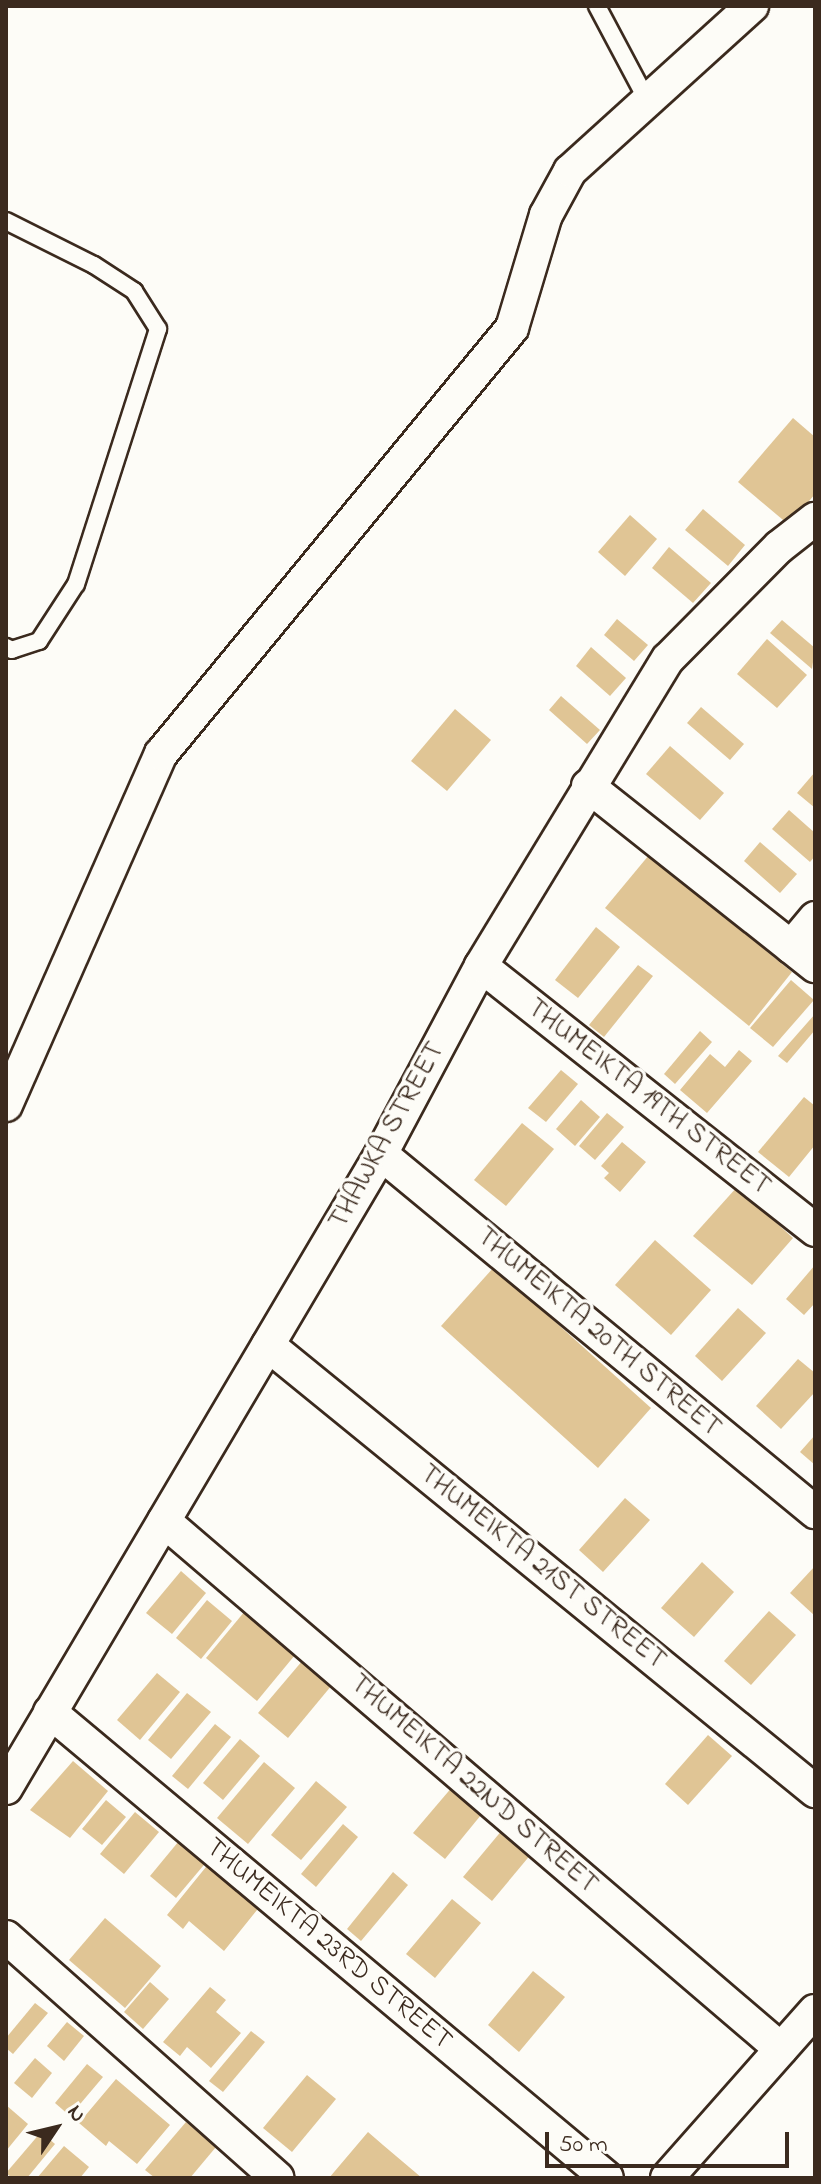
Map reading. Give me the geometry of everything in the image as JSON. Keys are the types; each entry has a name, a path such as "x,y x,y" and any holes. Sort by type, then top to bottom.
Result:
{"street":[{"path":"6,1105 161,754 512,328 546,215 570,171 752,6"},
{"name":"THAWKA STREET","path":"6,1788 381,1154 481,966 668,659 779,547 815,519"},
{"path":"588,786 803,957 815,918"},
{"name":"THUMEIKTA 19TH STREET","path":"481,966 815,1230"},
{"name":"THUMEIKTA 20TH STREET","path":"381,1154 815,1512"},
{"name":"THUMEIKTA 21ST STREET","path":"268,1345 815,1791"},
{"name":"THUMEIKTA 22ND STREET","path":"164,1521 781,2049"},
{"name":"THUMEIKTA 23RD STREET","path":"50,1712 607,2178"},
{"path":"6,1937 277,2178"},
{"path":"667,2178 815,2011"}],"lane":[{"path":"597,6 647,100"},
{"path":"6,221 94,265 134,291 158,329 76,584 39,641 12,650 6,647"}],"building":[{"path":"793,418 815,437 815,494 789,525 738,482"},
{"path":"703,509 745,545 728,566 685,530"},
{"path":"630,515 657,539 625,576 598,552"},
{"path":"669,547 711,583 693,603 652,568"},
{"path":"617,619 648,645 634,661 604,635"},
{"path":"782,620 815,648 812,669 770,633"},
{"path":"767,639 807,675 777,708 737,674"},
{"path":"591,647 626,678 610,696 576,666"},
{"path":"561,696 600,730 587,744 549,710"},
{"path":"701,707 744,744 730,760 687,723"},
{"path":"455,709 491,740 447,791 411,761"},
{"path":"670,746 724,793 700,820 646,774"},
{"path":"815,772 815,808 797,793"},
{"path":"789,810 815,833 815,856 810,862 772,829"},
{"path":"760,842 797,874 780,893 744,861"},
{"path":"649,855 792,972 749,1026 605,908"},
{"path":"596,927 620,947 578,998 555,980"},
{"path":"638,965 653,976 604,1037 589,1025"},
{"path":"791,980 814,1000 773,1047 750,1028"},
{"path":"815,1014 815,1030 787,1063 778,1056"},
{"path":"700,1031 712,1042 675,1084 664,1074"},
{"path":"739,1050 752,1061 707,1113 680,1090 710,1054 725,1067"},
{"path":"561,1070 578,1084 546,1122 528,1108"},
{"path":"804,1097 815,1106 815,1145 789,1177 758,1152"},
{"path":"581,1100 600,1117 575,1146 556,1129"},
{"path":"607,1113 624,1127 595,1160 579,1146"},
{"path":"522,1123 554,1149 506,1206 474,1180"},
{"path":"622,1142 646,1162 620,1192 604,1178 609,1173 601,1166"},
{"path":"737,1187 793,1238 752,1285 693,1236"},
{"path":"655,1240 711,1290 671,1335 615,1285"},
{"path":"815,1265 815,1303 804,1315 786,1299"},
{"path":"494,1267 651,1408 598,1468 441,1326"},
{"path":"738,1308 766,1333 722,1381 695,1356"},
{"path":"798,1359 815,1373 815,1392 781,1429 756,1406"},
{"path":"815,1435 815,1465 800,1452"},
{"path":"625,1498 650,1520 603,1572 579,1550"},
{"path":"702,1562 734,1592 694,1637 661,1608"},
{"path":"815,1566 815,1616 790,1593"},
{"path":"181,1571 206,1593 172,1634 146,1613"},
{"path":"207,1600 232,1621 201,1659 176,1638"},
{"path":"245,1611 295,1655 257,1701 206,1658"},
{"path":"769,1611 796,1635 751,1685 724,1661"},
{"path":"303,1660 332,1685 288,1738 258,1713"},
{"path":"157,1673 180,1692 140,1740 117,1720"},
{"path":"187,1693 211,1712 171,1759 148,1740"},
{"path":"215,1724 231,1737 188,1789 172,1776"},
{"path":"708,1735 732,1756 688,1805 665,1784"},
{"path":"240,1739 260,1756 223,1800 203,1783"},
{"path":"73,1761 108,1791 70,1838 30,1810"},
{"path":"264,1762 295,1788 248,1844 217,1818"},
{"path":"459,1779 490,1804 445,1859 413,1833"},
{"path":"316,1781 347,1807 301,1860 271,1835"},
{"path":"106,1800 126,1817 102,1845 82,1829"},
{"path":"135,1812 159,1832 124,1874 100,1854"},
{"path":"508,1823 537,1847 492,1901 463,1877"},
{"path":"343,1824 358,1837 316,1887 301,1874"},
{"path":"188,1830 214,1853 176,1898 150,1876"},
{"path":"210,1862 261,1905 224,1951 189,1921 183,1929 167,1915"},
{"path":"393,1872 408,1885 361,1941 347,1929"},
{"path":"452,1899 481,1923 435,1978 406,1954"},
{"path":"105,1918 161,1966 125,2008 69,1960"},
{"path":"533,1971 565,1997 519,2052 488,2025"},
{"path":"150,1982 169,1999 143,2029 124,2012"},
{"path":"210,1987 226,2000 216,2012 241,2033 211,2068 187,2047 180,2056 163,2042"},
{"path":"35,2003 48,2013 13,2054 6,2048 6,2038"},
{"path":"67,2022 84,2036 64,2061 47,2046"},
{"path":"251,2031 265,2042 223,2092 209,2081"},
{"path":"35,2058 52,2073 32,2098 14,2083"},
{"path":"87,2064 103,2077 70,2116 55,2103"},
{"path":"307,2075 336,2099 292,2152 263,2128"},
{"path":"116,2079 170,2125 137,2164 109,2141 106,2146 79,2123"},
{"path":"6,2105 28,2124 6,2151"},
{"path":"186,2122 216,2147 190,2178 155,2178 145,2170"},
{"path":"41,2132 55,2144 27,2178 12,2178 6,2173"},
{"path":"368,2132 383,2145 422,2178 329,2178"},
{"path":"64,2146 89,2167 80,2178 37,2178"}]}
